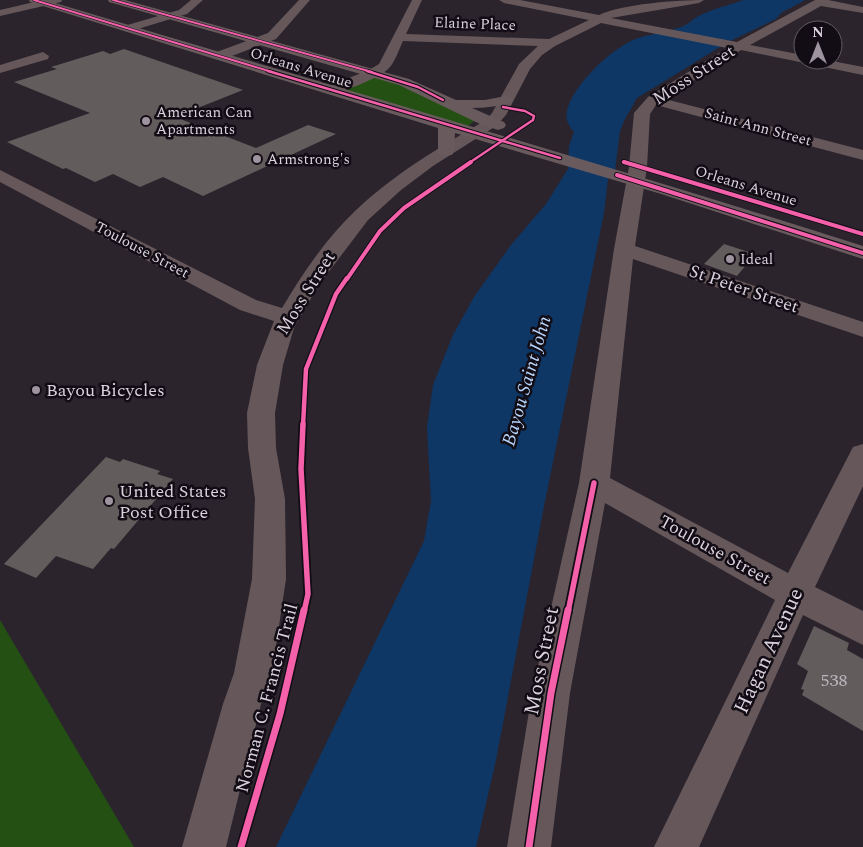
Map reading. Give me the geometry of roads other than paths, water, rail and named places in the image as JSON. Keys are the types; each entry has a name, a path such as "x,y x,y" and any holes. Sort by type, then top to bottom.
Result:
{"street":[{"path":"0,13 39,2 57,0"},
{"name":"Orleans Avenue","path":"113,0 418,87 450,103 565,152 628,171 863,234"},
{"path":"128,28 182,12 198,0"},
{"path":"220,56 261,42 272,36 305,0"},
{"path":"331,90 374,73 384,66 418,0"},
{"path":"504,0 527,2 600,19 793,57"},
{"path":"450,103 480,105 491,119 524,67 538,52 551,44 616,12 699,0"},
{"path":"821,1 863,10"},
{"name":"Moss Street","path":"529,847 551,693 594,483 624,249 628,171 642,113 644,108 653,100 733,45 821,1"},
{"name":"Orleans Avenue","path":"39,2 331,90 445,138"},
{"name":"Elaine Place","path":"398,37 551,44"},
{"path":"0,69 42,56"},
{"path":"291,78 334,62"},
{"path":"843,68 863,72"},
{"name":"Saint Ann Street","path":"653,100 863,155"},
{"name":"Moss Street","path":"204,847 252,673 269,579 270,499 262,448 262,413 276,344 288,318 331,252 361,216 395,186 427,162 445,138 491,119"},
{"name":"Orleans Avenue","path":"628,171 863,253"},
{"name":"Toulouse Street","path":"0,175 248,305 288,318"},
{"name":"St Peter Street","path":"624,249 863,330"},
{"name":"Hagan Avenue","path":"676,847 795,594 863,456"},
{"name":"Toulouse Street","path":"594,483 795,594 863,629"}],"water":[{"name":"Bayou Saint John","path":"744,0 805,0 781,13 776,19 728,42 637,98 620,131 615,170 608,179 604,213 544,506 496,760 476,847 276,847 424,541 431,501 427,428 433,385 453,335 474,297 511,245 546,204 568,169 569,146 574,132 567,120 567,111 576,90 603,60 633,40 681,27 708,12"}],"place":[{"name":"American Can Apartments","path":"146,121"},
{"name":"Armstrong's","path":"257,159"},
{"name":"Ideal","path":"730,259"},
{"name":"Bayou Bicycles","path":"36,390"},
{"name":"United States Post Office","path":"109,501"}]}
